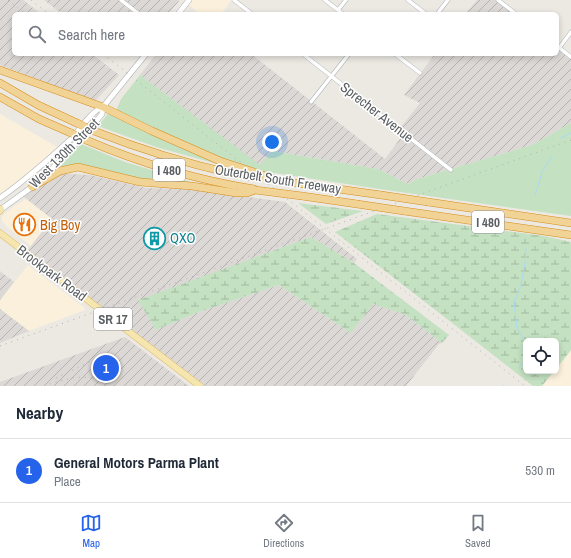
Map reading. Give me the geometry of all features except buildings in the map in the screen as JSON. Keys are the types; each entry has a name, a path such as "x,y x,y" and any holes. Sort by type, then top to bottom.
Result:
{"highway":[{"path":"0,70 103,107 131,122 220,161 283,181"},
{"name":"Outerbelt South Freeway","path":"0,83 38,105 94,131 160,155 192,164 234,174 571,223"},
{"name":"Outerbelt South Freeway","path":"0,97 40,119 86,140 148,163 184,174 255,190 571,235"},
{"path":"32,187 60,171 78,167 140,182 192,186 237,193 248,193 255,190"}],"main road":[{"path":"179,12 188,0"},
{"name":"West 130th Street","path":"0,198 27,179 71,138 94,113 103,107 144,56"},
{"name":"West 130th Street","path":"0,210 18,198 51,170 90,129 102,114 103,107"},
{"path":"27,179 32,187"},
{"path":"13,189 18,198"},
{"path":"0,227 2,236"},
{"name":"Brookpark Road","path":"2,236 200,386"}],"street":[{"path":"121,0 136,12"},
{"path":"234,0 249,12"},
{"path":"325,0 340,12"},
{"path":"338,10 346,0"},
{"path":"408,0 423,12"},
{"path":"439,12 448,0"},
{"path":"498,0 513,12"},
{"path":"559,46 571,32"},
{"path":"559,48 571,57"},
{"name":"Sprecher Avenue","path":"306,56 451,170"},
{"path":"311,102 347,56"},
{"path":"397,56 420,73"}],"shaded area":[{"path":"0,0 23,0 38,12 12,12 12,56 95,56 119,75 95,101 0,65"},
{"path":"44,0 179,0 170,12 59,12"},
{"path":"183,0 232,0 223,12 198,12"},
{"path":"477,0 496,0 511,12 467,12"},
{"path":"559,48 571,57 571,123 532,145 417,179 408,184 378,169 272,151 260,166 140,75 154,56 254,56 385,159 402,136 400,128 420,103 404,95 433,56 559,56"},
{"path":"0,114 59,148 35,169 0,195"},
{"path":"51,173 90,175 146,188 192,189 285,202 357,259 354,263 311,237 139,300 156,330 199,312 279,285 351,333 373,304 406,315 442,343 439,344 406,386 205,386 27,251 52,219 23,196"},
{"path":"26,199 52,219 31,246 2,221 2,216 14,206"},
{"path":"28,265 85,308 85,310 29,331 0,309 0,300"},
{"path":"0,271 14,282 0,300"},
{"path":"0,309 29,331 0,343"},
{"path":"125,337 189,386 0,386 0,382"},
{"path":"571,350 571,386 542,386 552,374 559,374 559,365"}],"green space":[{"path":"140,75 260,165 272,151 378,169 408,184 417,179 532,145 571,123 571,216 261,171 221,158 116,111 121,99"},
{"path":"108,114 219,162 221,165 156,147 98,126"},
{"path":"81,144 125,162 191,182 191,184 140,179 86,167 57,170"},
{"path":"298,203 363,211 326,224"},
{"path":"377,214 544,236 571,242 571,350 559,365 559,338 523,338 523,374 552,374 542,386 533,386 335,232"},
{"path":"311,237 354,263 449,335 442,343 406,315 373,304 351,333 279,285 199,312 156,330 138,300"}],"waterway":[{"path":"561,138 571,133"},
{"path":"535,196 542,172 552,156"},
{"path":"523,339 517,328 514,302 521,285 526,249"},
{"path":"519,368 523,363"}],"railway":[{"path":"8,0 23,12"},
{"path":"31,0 46,12"},
{"path":"106,56 525,386"},
{"path":"0,346 571,140"},
{"path":"56,378 92,361"},
{"path":"44,386 79,377 96,379 114,386"}],"place":[{"name":"Big Boy","path":"24,225"},
{"name":"QXO","path":"154,238"},
{"name":"General Motors Parma Plant","path":"106,368"}]}
